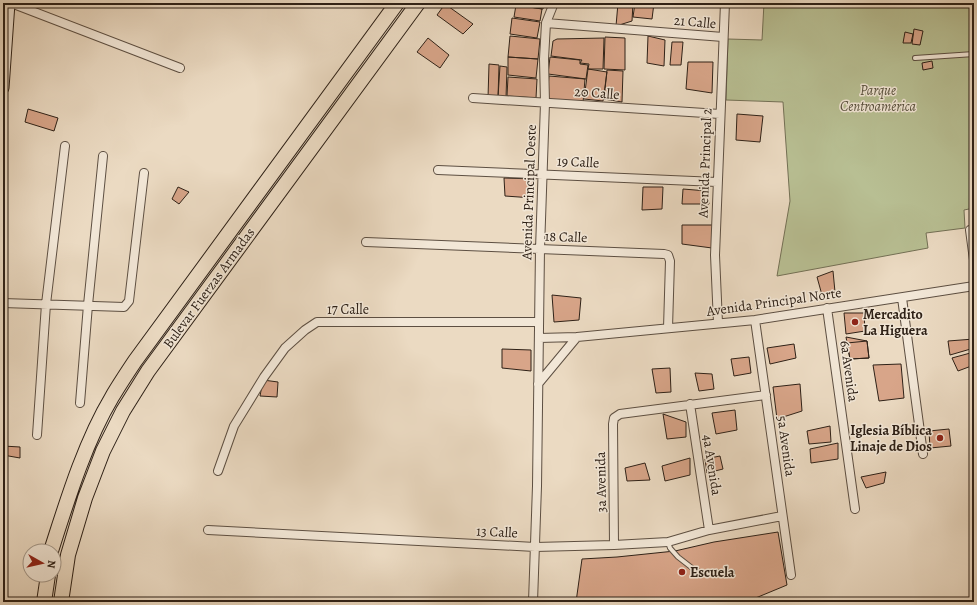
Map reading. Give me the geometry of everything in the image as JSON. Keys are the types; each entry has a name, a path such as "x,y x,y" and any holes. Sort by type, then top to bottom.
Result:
{"highway":[{"name":"Bulevar Fuerzas Armadas","path":"54,543 70,493 89,444 115,392 135,361 397,3"},
{"name":"Bulevar Fuerzas Armadas","path":"61,602 68,555 85,498 103,451 123,410 148,371 418,3"},
{"path":"44,602 47,583"}],"street":[{"path":"3,88 10,3 180,68"},
{"name":"Avenida Principal Oeste","path":"533,602 540,249 546,103 544,59 546,23 554,3"},
{"name":"Avenida Principal 2","path":"718,323 715,255 725,3"},
{"name":"21 Calle","path":"546,23 723,37"},
{"name":"20 Calle","path":"473,98 720,114"},
{"path":"37,435 46,304 65,146"},
{"path":"80,403 103,156"},
{"name":"19 Calle","path":"438,170 717,182"},
{"path":"3,303 124,307 129,301 144,173"},
{"path":"970,230 974,260"},
{"name":"18 Calle","path":"366,242 664,254 668,256 670,261 668,328"},
{"name":"Avenida Principal Norte","path":"539,338 577,337 755,320 974,286"},
{"path":"902,298 923,454"},
{"name":"6a Avenida","path":"827,308 855,509"},
{"name":"5a Avenida","path":"755,320 790,575"},
{"name":"17 Calle","path":"218,471 234,426 264,377 285,348 305,330 317,322 539,322"},
{"path":"538,384 577,337"},
{"path":"690,404 766,395"},
{"name":"3a Avenida","path":"614,545 614,418 620,414 690,404"},
{"name":"4a Avenida","path":"690,404 709,530"},
{"name":"13 Calle","path":"208,530 535,547 668,542 709,530 782,516"}],"lane":[{"path":"915,58 974,54"},
{"path":"668,542 670,548 678,557 696,571 702,573 732,572"}],"green space":[{"name":"Parque Centroamérica","path":"764,3 974,3 974,208 964,210 965,228 926,233 928,248 777,276 790,201 783,102 726,100 728,39 762,40"}],"building":[{"path":"518,3 544,3 543,9 517,5"},
{"path":"618,3 633,3 632,21 616,26"},
{"path":"635,3 654,3 652,19 633,17"},
{"path":"445,4 473,24 463,34 437,15"},
{"path":"516,5 542,9 540,21 514,17"},
{"path":"512,18 540,22 537,38 510,34"},
{"path":"914,29 923,31 920,45 912,44"},
{"path":"905,32 913,34 911,43 903,43"},
{"path":"510,36 540,39 538,59 508,57"},
{"path":"648,36 665,40 664,66 647,63"},
{"path":"605,37 625,38 625,70 604,69"},
{"path":"428,38 449,55 440,68 417,52"},
{"path":"604,38 603,69 588,69 589,64 580,63 582,60 551,56 553,41 557,39"},
{"path":"672,42 683,42 681,65 670,65"},
{"path":"508,57 538,59 536,78 508,75"},
{"path":"550,57 580,60 580,64 588,65 586,79 548,74"},
{"path":"932,61 933,68 923,70 922,63"},
{"path":"688,62 713,62 712,93 686,89"},
{"path":"489,64 499,65 498,98 488,98"},
{"path":"500,66 507,67 506,98 498,97"},
{"path":"588,69 607,72 603,101 584,99"},
{"path":"607,70 623,71 622,102 604,99"},
{"path":"549,76 585,79 583,103 549,100 547,97"},
{"path":"508,77 537,79 536,98 507,96"},
{"path":"28,109 58,118 54,131 25,122"},
{"path":"737,114 763,116 760,142 736,140"},
{"path":"504,178 534,179 533,198 505,196"},
{"path":"178,187 189,192 179,204 172,199"},
{"path":"643,187 663,187 662,209 642,210"},
{"path":"683,189 707,191 709,204 682,204"},
{"path":"682,225 713,225 712,248 682,244"},
{"path":"833,271 835,292 822,295 817,277"},
{"path":"552,295 581,298 579,320 554,322"},
{"name":"Mercadito La Higuera","path":"844,313 864,313 865,331 846,334"},
{"path":"846,337 867,341 869,358 850,359"},
{"path":"974,339 974,348 950,355 948,341"},
{"path":"867,341 869,358 850,359 847,343"},
{"path":"794,344 796,358 770,364 767,348"},
{"path":"502,349 531,350 531,371 502,368"},
{"path":"974,352 974,365 958,371 952,358"},
{"path":"749,357 751,373 734,376 731,359"},
{"path":"901,364 904,398 879,401 873,365"},
{"path":"670,368 671,392 656,393 652,369"},
{"path":"695,373 712,374 714,389 699,391"},
{"path":"263,380 278,382 277,397 260,396"},
{"path":"800,384 802,411 777,419 773,387"},
{"path":"735,410 737,430 716,434 712,413"},
{"path":"663,414 686,422 686,437 667,439"},
{"path":"830,426 831,442 809,444 807,431"},
{"name":"Iglesia Bíblica Linaje de Dios","path":"949,429 951,446 930,448 929,431"},
{"path":"838,443 838,459 811,463 810,449"},
{"path":"3,446 20,447 20,458 3,455"},
{"path":"720,456 723,469 707,473 705,459"},
{"path":"690,458 690,475 665,481 662,466"},
{"path":"645,463 650,480 627,481 625,468"},
{"path":"886,472 884,483 866,488 861,477"},
{"name":"Escuela","path":"778,532 787,585 746,602 576,602 582,559 675,551 714,542"}],"place":[{"name":"Mercadito La Higuera","path":"855,322"},
{"name":"Iglesia Bíblica Linaje de Dios","path":"940,438"},
{"name":"Escuela","path":"682,572"}]}
